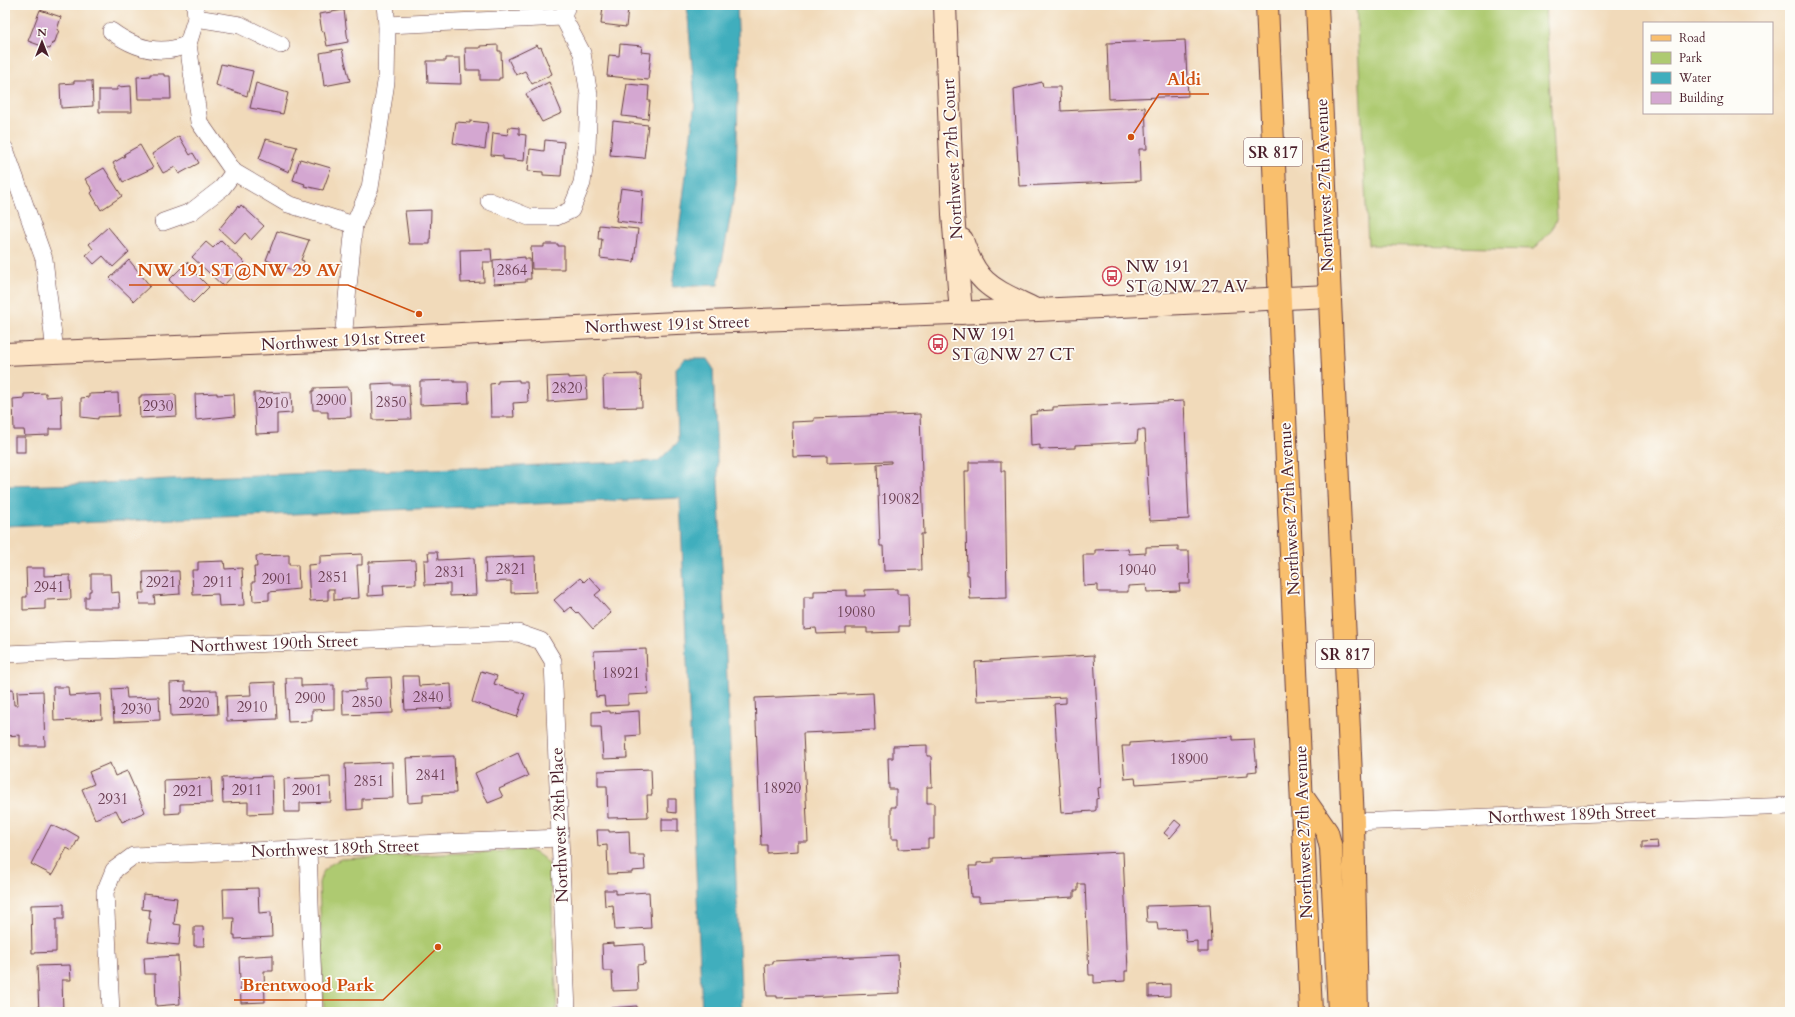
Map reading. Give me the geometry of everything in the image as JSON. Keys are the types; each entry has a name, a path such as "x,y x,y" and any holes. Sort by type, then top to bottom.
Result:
{"main road":[{"name":"Northwest 27th Avenue","path":"1267,5 1311,1012"},
{"name":"Northwest 27th Avenue","path":"1316,5 1353,822 1356,1012"},
{"path":"1302,796 1327,832 1331,848 1339,1012"}],"street":[{"path":"343,340 354,225 370,188 386,82 388,25 385,5"},
{"name":"Northwest 27th Court","path":"945,5 953,214 961,313"},
{"path":"388,25 565,11 582,53 589,95 587,148 583,176 571,210 556,217 529,217 489,201"},
{"path":"281,45 240,25 196,12 188,44 199,122 234,172 288,204 354,225"},
{"path":"111,31 127,42 148,49 176,49 188,44"},
{"path":"5,149 44,259 55,352"},
{"path":"164,222 191,212 222,188 234,172"},
{"path":"953,214 968,260 979,277 996,291 1038,310"},
{"name":"Northwest 191st Street","path":"5,354 343,340 676,323 1038,310 1329,296"},
{"name":"Northwest 190th Street","path":"5,654 518,633 541,641"},
{"name":"Northwest 28th Place","path":"541,641 552,661 567,1012"},
{"name":"Northwest 189th Street","path":"1353,822 1790,806"},
{"name":"Northwest 189th Street","path":"111,1012 104,892 114,870 133,856 308,850 560,838"},
{"path":"308,850 314,1012"}],"green space":[{"path":"1356,5 1545,5 1557,217 1552,230 1534,249 1368,245"},
{"path":"528,850 540,856 550,866 557,1012 324,1012 319,883 324,870 329,865 341,859"}],"water":[{"path":"687,5 737,5 739,52 736,185 718,285 672,287 695,102"},
{"path":"685,359 707,359 713,368 742,1012 702,1012 680,498 5,526 5,486 88,484 202,477 658,461 678,442 676,368"}],"building":[{"path":"627,5 626,27 601,24 603,6"},
{"path":"40,10 61,17 57,30 59,30 54,44 52,43 50,49 28,41"},
{"path":"344,10 348,42 327,46 324,31 322,32 319,14"},
{"path":"1185,40 1188,96 1109,99 1107,43"},
{"path":"620,44 642,46 641,52 651,53 648,80 607,76 609,55 619,56"},
{"path":"498,45 498,51 501,51 502,78 499,78 499,80 480,80 480,70 466,70 465,48 480,48 480,46"},
{"path":"537,45 539,48 541,47 552,74 532,84 525,71 516,75 508,59"},
{"path":"342,49 350,81 324,86 320,53"},
{"path":"446,58 460,58 461,84 428,83 427,61 446,61"},
{"path":"221,64 253,71 247,96 216,85"},
{"path":"150,74 164,74 164,76 170,76 171,99 138,99 137,77 150,76"},
{"path":"74,81 92,81 93,106 61,108 60,84 74,83"},
{"path":"549,82 562,113 542,122 526,94"},
{"path":"1042,82 1043,87 1060,87 1061,111 1145,107 1147,149 1139,149 1140,181 1019,186 1014,89"},
{"path":"256,83 288,93 283,114 250,108"},
{"path":"627,84 649,86 648,101 650,101 648,119 622,116"},
{"path":"131,86 132,112 99,112 99,90 117,90 117,87"},
{"path":"470,121 488,123 485,149 453,143 456,122 470,123"},
{"path":"613,121 648,125 644,158 610,155"},
{"path":"509,127 519,128 519,134 526,135 524,161 503,159 503,156 491,155 493,133 508,135"},
{"path":"179,136 190,155 193,153 199,163 179,174 175,167 163,173 152,154"},
{"path":"266,139 297,147 289,172 259,159"},
{"path":"545,140 564,142 561,176 543,175 543,172 528,171 530,149 544,151"},
{"path":"140,145 153,168 123,182 113,163 125,156 124,154"},
{"path":"300,159 331,168 323,190 304,186 305,184 293,180"},
{"path":"104,168 122,196 101,210 91,193 93,191 85,179"},
{"path":"621,188 643,191 641,224 616,221"},
{"path":"241,205 264,226 251,240 245,233 235,244 219,229 238,206 239,208"},
{"path":"431,210 430,244 409,244 405,211"},
{"path":"599,225 638,229 634,262 600,258 602,239 598,239"},
{"path":"108,227 129,252 113,267 103,256 94,264 86,255 93,249 89,244"},
{"path":"277,231 309,240 301,260 304,261 300,273 266,260"},
{"path":"221,240 245,263 223,286 192,257 206,242 213,248"},
{"path":"544,244 558,244 558,246 564,246 564,269 532,269 531,247 544,247"},
{"path":"491,249 492,262 483,262 484,282 461,283 460,250"},
{"path":"525,257 525,259 530,259 531,279 526,279 526,282 494,284 493,260"},
{"path":"129,260 150,286 134,301 110,278"},
{"path":"187,262 197,271 195,273 209,287 193,303 169,280"},
{"path":"638,374 638,376 641,376 642,407 604,408 603,377 605,377 605,375"},
{"path":"568,376 568,378 586,377 587,399 548,402 547,377"},
{"path":"454,380 454,382 468,382 469,403 420,405 420,381"},
{"path":"519,380 519,382 527,382 528,402 513,403 514,417 491,417 490,384 498,383 498,381"},
{"path":"393,383 393,385 409,385 411,419 373,420 372,384"},
{"path":"348,387 348,389 350,389 351,417 328,418 328,412 313,410 312,391 314,391 314,388"},
{"path":"291,392 292,413 277,414 277,433 256,434 254,393"},
{"path":"46,393 46,397 61,396 62,429 49,429 49,435 25,436 24,430 14,430 13,399 24,398 24,394"},
{"path":"118,393 119,416 98,417 98,419 81,417 81,398 89,397 89,394"},
{"path":"217,393 217,395 234,394 235,416 196,420 195,394"},
{"path":"141,395 176,395 177,416 140,418 139,397 141,397"},
{"path":"1184,401 1189,519 1150,521 1145,430 1138,430 1137,442 1075,445 1075,448 1040,449 1040,445 1031,446 1030,415 1037,414 1037,411 1053,410 1053,407"},
{"path":"920,414 924,534 921,534 922,570 884,571 883,546 880,546 877,464 891,463 891,461 827,463 827,456 793,457 792,422 814,421 814,418"},
{"path":"15,437 25,437 25,452 15,452"},
{"path":"969,462 1001,462 1001,471 1005,471 1007,598 970,599 969,575 967,575 965,471 969,471"},
{"path":"1178,546 1178,551 1189,551 1190,584 1179,584 1180,591 1147,592 1146,585 1128,586 1128,592 1098,592 1098,585 1084,586 1083,555 1095,555 1095,550 1128,549 1129,554 1146,553 1146,547"},
{"path":"428,552 437,552 438,560 474,558 476,595 450,596 450,584 425,585 424,560 429,560"},
{"path":"362,554 362,565 357,565 359,598 334,600 334,589 328,589 328,600 310,601 308,565 320,564 320,556"},
{"path":"289,555 289,565 298,565 299,589 269,592 269,600 253,601 252,582 255,582 254,567 257,567 256,556"},
{"path":"535,556 536,592 511,593 511,581 486,582 485,558"},
{"path":"415,560 416,584 383,585 384,595 368,596 369,562"},
{"path":"224,561 225,569 242,568 244,605 219,606 218,594 193,595 192,570 198,570 198,562"},
{"path":"26,568 44,568 44,576 70,575 71,599 45,600 45,609 23,610 23,597 27,597"},
{"path":"179,571 180,594 154,596 155,604 140,604 139,593 144,593 143,572"},
{"path":"91,574 110,574 111,593 119,592 120,608 85,608 85,597 89,597 89,591 91,591"},
{"path":"589,577 601,590 595,595 611,613 593,629 578,612 577,613 571,607 565,612 554,600 580,578 584,582"},
{"path":"897,589 897,594 908,594 909,626 899,626 899,632 867,633 867,628 846,628 846,633 817,634 816,628 804,629 804,597 814,597 814,591 847,590 847,596 865,596 865,590"},
{"path":"646,649 648,694 628,695 628,705 605,706 604,696 596,697 594,651"},
{"path":"1094,655 1101,787 1098,788 1099,798 1096,799 1096,810 1094,811 1061,813 1054,704 1066,703 1066,697 977,701 975,662"},
{"path":"481,671 497,676 494,684 525,694 517,717 472,702"},
{"path":"403,676 418,676 419,686 451,684 452,708 405,710"},
{"path":"391,677 393,713 343,715 342,691 366,690 366,678"},
{"path":"286,678 301,678 301,686 334,685 334,709 312,710 312,721 288,722"},
{"path":"185,682 185,691 217,690 218,714 171,716 170,683"},
{"path":"275,682 277,719 227,721 226,696 251,695 250,683"},
{"path":"53,687 68,687 69,696 101,694 102,719 54,721"},
{"path":"126,688 127,698 159,697 160,720 114,722 112,689"},
{"path":"13,689 14,705 18,705 17,692 43,691 45,746 20,746 20,735 6,736 5,690"},
{"path":"873,693 875,730 803,733 808,842 798,842 798,851 767,853 767,845 761,845 755,698"},
{"path":"610,711 610,713 639,711 640,735 626,736 627,758 603,759 601,727 592,727 592,712"},
{"path":"1233,736 1233,740 1254,739 1257,771 1248,772 1248,776 1136,784 1135,778 1125,779 1122,746 1130,746 1130,743"},
{"path":"927,745 927,756 931,756 932,787 927,787 927,803 934,803 934,839 928,839 928,848 898,849 898,839 891,839 891,807 896,807 896,789 889,789 888,758 893,758 893,746"},
{"path":"518,753 528,776 499,789 503,797 488,803 475,773"},
{"path":"454,756 456,793 423,794 423,802 408,803 406,758"},
{"path":"392,762 393,798 362,799 362,809 347,810 345,764"},
{"path":"110,763 115,776 127,771 145,812 122,822 116,810 95,819 82,789 94,784 89,772"},
{"path":"651,769 652,795 647,795 648,817 608,818 607,786 598,786 598,771"},
{"path":"272,776 273,813 248,814 248,802 223,803 222,778"},
{"path":"330,777 331,802 300,803 300,812 285,812 284,779"},
{"path":"211,778 212,803 180,804 180,813 165,814 164,780"},
{"path":"668,799 676,799 676,813 668,812"},
{"path":"662,819 678,819 678,831 662,831"},
{"path":"1175,820 1181,825 1170,838 1164,833"},
{"path":"51,825 64,831 65,829 79,837 72,851 67,848 52,875 31,864"},
{"path":"597,830 609,830 609,832 629,831 630,855 644,855 645,870 632,871 632,873 608,874 607,845 598,846"},
{"path":"1657,841 1658,848 1642,848 1642,842"},
{"path":"1123,852 1128,971 1125,971 1125,981 1094,983 1094,975 1089,975 1085,884 1078,884 1078,891 1074,891 1074,897 979,902 979,897 971,897 969,866 977,866 977,863 993,862 993,858"},
{"path":"258,888 259,913 271,912 272,937 235,939 235,935 233,935 234,918 224,918 223,889"},
{"path":"604,890 616,890 616,894 649,892 651,928 615,930 613,905 605,906"},
{"path":"143,894 177,898 174,924 181,925 179,945 148,942 151,919 149,919 150,910 142,909"},
{"path":"64,904 64,919 56,919 56,952 32,953 31,905"},
{"path":"1210,904 1212,942 1208,942 1208,952 1197,952 1197,941 1186,942 1185,929 1158,930 1157,922 1147,922 1146,906"},
{"path":"194,927 203,927 204,946 194,946"},
{"path":"613,943 613,946 644,944 645,964 637,965 638,990 613,991 612,971 603,971 602,944"},
{"path":"273,955 273,971 264,971 265,1002 241,1003 239,957"},
{"path":"898,955 900,993 777,998 777,996 767,996 765,964 773,964 773,961"},
{"path":"178,956 180,1004 156,1006 155,974 145,974 144,958"},
{"path":"70,965 71,980 62,980 63,1012 39,1012 37,966"},
{"path":"1170,984 1170,996 1149,997 1149,985"},
{"path":"637,1006 637,1012 612,1012 611,1008"}],"place":[{"name":"Aldi","path":"1131,137"},
{"name":"NW 191 ST@NW 27 AV","path":"1112,276"},
{"name":"NW 191 ST@NW 29 AV","path":"419,314"},
{"name":"NW 191 ST@NW 27 CT","path":"938,344"},
{"name":"Brentwood Park","path":"438,947"}]}
